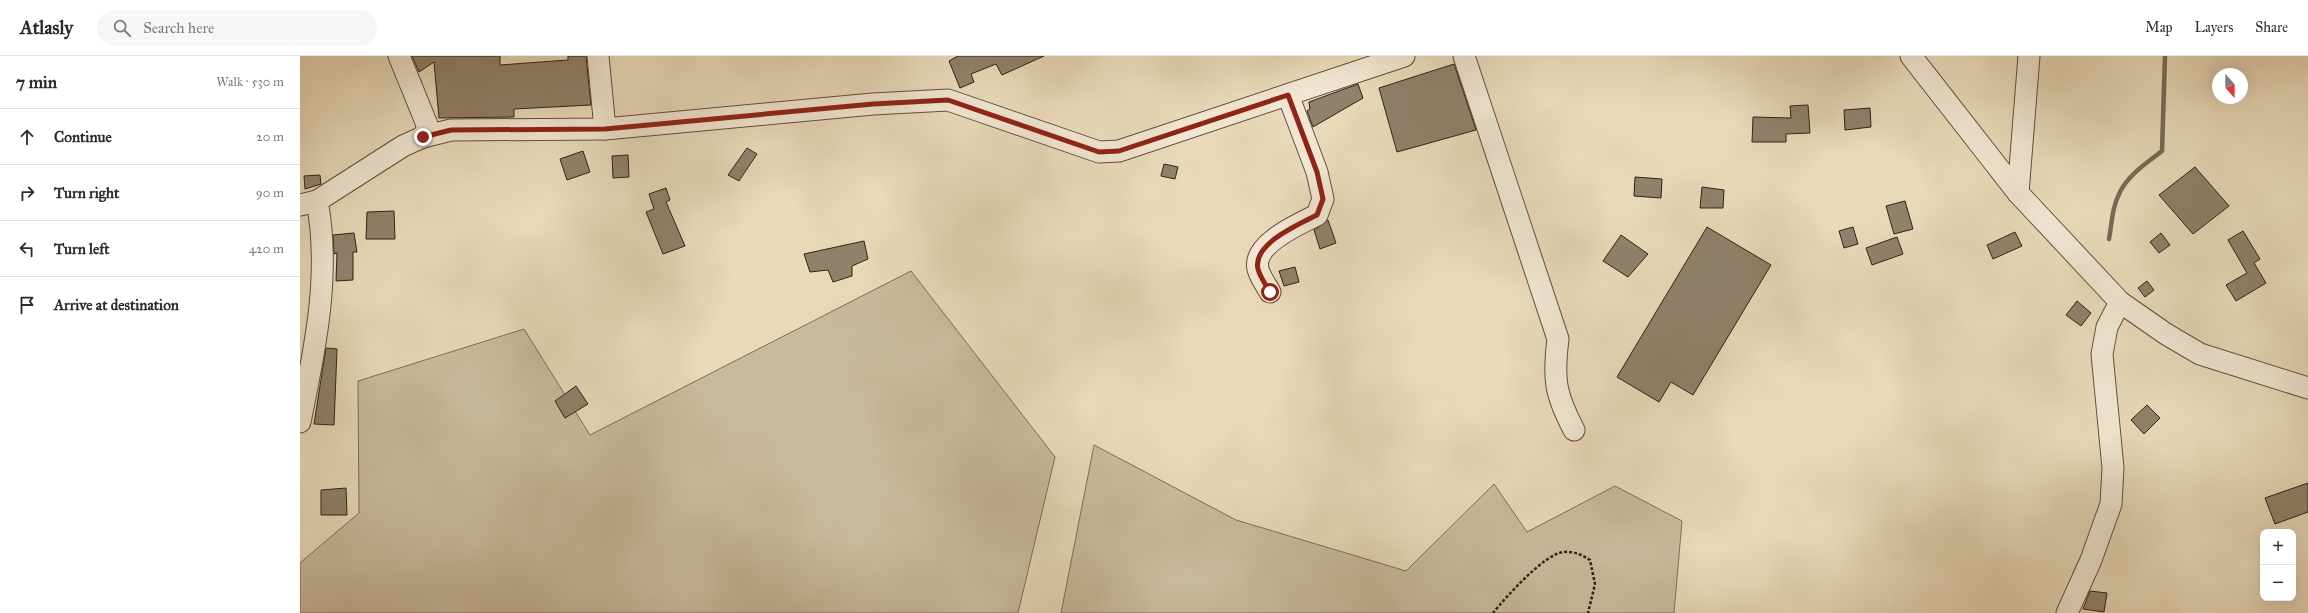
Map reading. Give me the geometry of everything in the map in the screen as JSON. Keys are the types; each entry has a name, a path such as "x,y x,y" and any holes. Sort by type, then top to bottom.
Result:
{"street":[{"path":"399,56 428,127 423,137"},
{"path":"598,56 605,129"},
{"path":"300,422 323,288 320,219 308,202 403,146 423,137 451,130 605,129 873,104 948,100 1099,152 1119,151 1404,56"},
{"path":"1464,56 1558,339 1555,363 1558,396 1574,430"},
{"path":"1911,56 2018,193 2120,302 2166,334 2200,354 2308,388"},
{"path":"2018,193 2029,56"},
{"path":"1270,292 1258,268 1260,252 1284,231 1317,215 1323,199 1317,172 1288,95"},
{"path":"2067,613 2091,560 2111,504 2112,468 2102,354 2107,327 2120,302"}],"path":[{"path":"1493,613 1511,590 1548,559 1563,551 1577,553 1590,560 1595,584 1588,613"}],"shaded area":[{"path":"911,271 1055,457 1018,613 300,613 300,563 359,513 358,381 524,329 590,435"},
{"path":"1094,445 1236,520 1406,571 1494,484 1527,532 1615,486 1682,521 1674,613 1061,613"}],"building":[{"path":"412,56 500,56 500,65 568,60 568,56 586,56 591,105 514,109 514,117 439,118 434,62 419,72"},
{"path":"958,56 1044,56 1002,75 996,64 971,74 974,82 960,88 949,61"},
{"path":"1454,64 1476,130 1397,152 1379,88"},
{"path":"1358,84 1363,98 1313,127 1307,111 1310,109 1309,102"},
{"path":"1808,105 1810,133 1786,134 1786,142 1752,142 1753,117 1791,118 1790,106"},
{"path":"1870,108 1871,127 1845,130 1844,110"},
{"path":"747,148 757,154 739,181 728,175"},
{"path":"583,151 590,172 567,180 560,159"},
{"path":"628,155 629,177 613,178 612,156"},
{"path":"1164,164 1178,167 1175,179 1161,176"},
{"path":"2195,167 2229,206 2193,234 2159,195"},
{"path":"320,175 321,184 305,189 304,176"},
{"path":"1635,177 1662,179 1661,198 1634,196"},
{"path":"1702,187 1724,190 1723,208 1700,208"},
{"path":"666,188 670,200 666,202 685,246 663,254 646,212 654,209 649,194"},
{"path":"1905,201 1913,229 1894,234 1886,206"},
{"path":"394,211 395,239 366,239 367,212"},
{"path":"1328,220 1336,243 1320,249 1314,230"},
{"path":"1707,227 1771,265 1693,395 1671,382 1659,402 1617,377"},
{"path":"1853,227 1858,244 1844,248 1839,231"},
{"path":"2243,231 2260,259 2254,263 2266,283 2236,301 2226,285 2247,273 2228,240"},
{"path":"2015,232 2022,246 1993,259 1987,245"},
{"path":"354,233 357,252 353,252 353,280 336,281 337,253 334,254 333,235"},
{"path":"2161,233 2170,245 2159,253 2150,242"},
{"path":"1621,235 1648,254 1628,277 1603,261"},
{"path":"1897,237 1903,254 1872,265 1866,248"},
{"path":"864,241 868,259 852,266 852,276 833,282 828,270 810,272 804,254"},
{"path":"1295,267 1299,282 1284,286 1279,271"},
{"path":"2147,281 2154,290 2145,297 2138,288"},
{"path":"2077,301 2091,313 2081,326 2066,315"},
{"path":"326,348 337,349 334,425 314,424"},
{"path":"576,386 588,404 565,418 555,401"},
{"path":"2147,405 2160,418 2144,434 2131,420"},
{"path":"2308,483 2308,512 2275,524 2265,498"},
{"path":"346,488 347,515 321,515 321,490"},
{"path":"2090,591 2107,593 2104,612 2083,609"}],"waterway":[{"path":"2109,239 2115,203 2124,186 2139,169 2162,151 2165,56"}],"route":[{"path":"423,137 451,130 605,129 873,104 948,100 1099,152 1119,151 1288,95 1317,172 1323,199 1317,215 1284,231 1260,252 1258,268 1270,292"}]}
